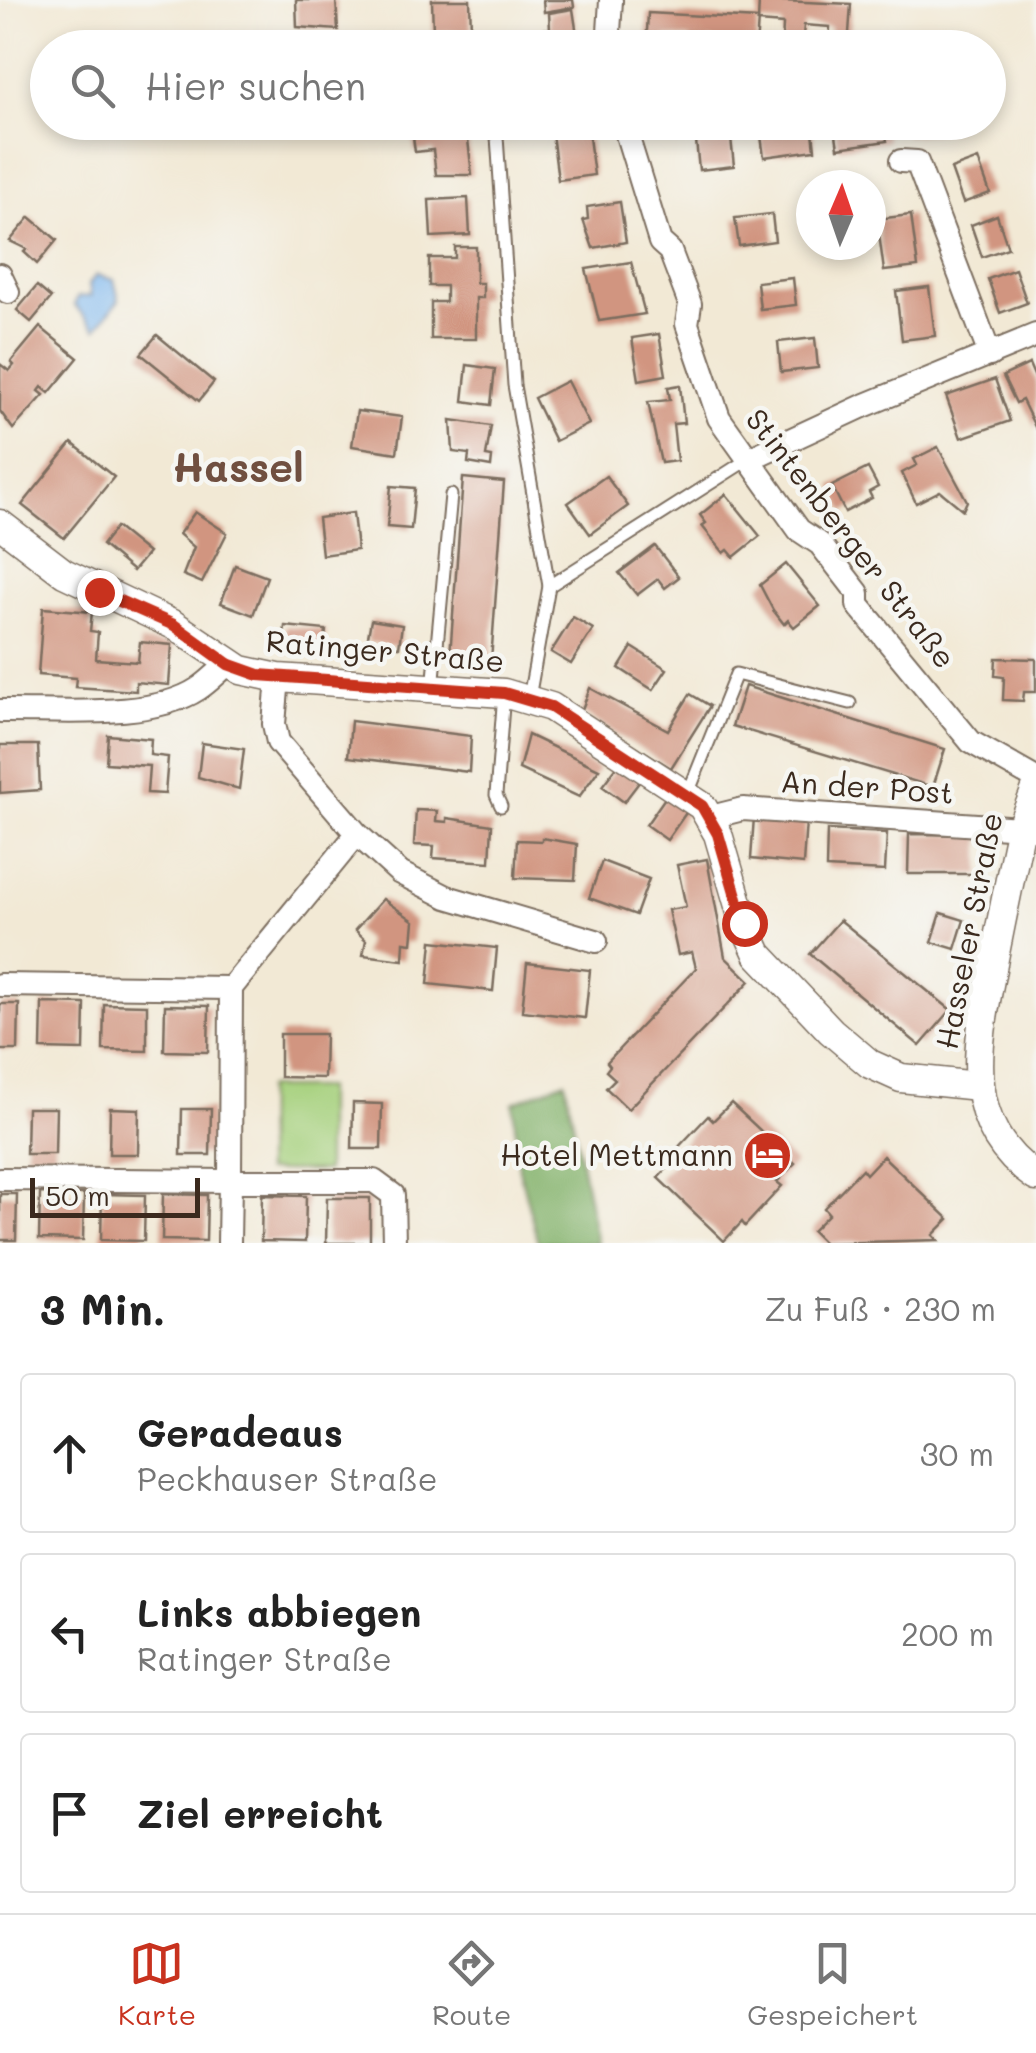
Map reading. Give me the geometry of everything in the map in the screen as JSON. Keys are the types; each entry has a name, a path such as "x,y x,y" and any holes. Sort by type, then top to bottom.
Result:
{"street":[{"path":"609,30 610,0"},
{"name":"Stintenberger Straße","path":"628,140 660,242 670,251 690,304 688,324 719,418 799,530 820,544 858,594 858,605 971,742 1036,779"},
{"path":"901,160 917,162 990,356"},
{"path":"747,460 861,407 1036,336"},
{"name":"Ratinger Straße","path":"0,524 64,573 174,625 228,664 278,678 517,696 623,751 711,817"},
{"path":"0,710 127,708 166,702 197,690 228,664"},
{"path":"278,678 274,724 278,742 357,834 400,873 448,898 596,941"},
{"name":"Hasseler Straße","path":"1036,790 977,1045 978,1086 996,1138 1036,1177"},
{"name":"An der Post","path":"711,817 743,809 1028,828"},
{"path":"711,817 744,923 771,972 870,1064 922,1082 978,1086"},
{"path":"229,1243 232,988 357,834"},
{"path":"0,985 232,988"},
{"path":"0,1179 374,1181 393,1195 394,1243"}],"lane":[{"path":"497,140 514,385 549,586 517,696 496,795 502,806"},
{"path":"549,586 747,460"},
{"path":"433,688 450,495"},
{"path":"687,796 736,674 850,703"}],"green space":[{"path":"565,1081 597,1243 538,1243 519,1169 513,1103"},
{"path":"266,1088 326,1088 326,1171 265,1171"}],"water":[{"path":"96,275 114,280 119,300 96,329 74,305 78,297 91,296 89,284"}],"building":[{"path":"296,0 336,0 338,30 297,27"},
{"path":"432,0 470,0 471,30 433,30"},
{"path":"543,0 573,0 574,7 544,12"},
{"path":"759,0 851,4 849,30 804,25 804,30 783,30 783,24 758,22"},
{"path":"573,9 576,30 545,30 550,29 549,13"},
{"path":"648,13 758,19 757,30 647,30"},
{"path":"413,140 468,140 472,175 436,175 433,150 415,152"},
{"path":"553,140 589,140 594,175 558,180"},
{"path":"731,140 734,166 699,170 696,141"},
{"path":"762,140 814,140 815,150 764,157"},
{"path":"837,140 887,141 838,148"},
{"path":"978,159 990,193 963,203 951,169"},
{"path":"468,198 470,235 431,237 429,200"},
{"path":"620,202 626,242 593,248 583,220 588,219 587,207"},
{"path":"772,214 775,241 739,246 735,218"},
{"path":"911,215 918,267 884,271 886,218"},
{"path":"997,215 1008,248 982,257 971,225"},
{"path":"30,217 57,240 37,264 24,252 27,249 10,241"},
{"path":"455,247 476,247 476,283 483,283 483,298 476,298 476,339 431,339 431,302 446,302 446,286 429,286 429,258 455,258"},
{"path":"631,262 645,314 599,321 586,269"},
{"path":"1015,269 1027,303 1000,313 988,279"},
{"path":"793,278 796,305 760,309 757,282"},
{"path":"37,286 51,298 31,322 17,310"},
{"path":"929,287 935,336 902,340 896,291"},
{"path":"40,327 78,358 49,393 42,387 39,391 44,395 13,429 0,411 0,364 9,371 14,365 11,362"},
{"path":"659,334 666,375 639,380 632,338"},
{"path":"157,335 214,382 199,401 141,354"},
{"path":"815,338 818,368 781,372 778,342"},
{"path":"1029,364 1036,380 1036,429 1022,400 1016,403 1003,376"},
{"path":"467,365 495,369 491,405 463,401"},
{"path":"995,379 1010,421 961,438 946,396"},
{"path":"567,381 589,424 555,441 534,398"},
{"path":"680,385 684,423 673,424 677,461 661,463 648,402 670,400 668,387"},
{"path":"357,411 402,417 397,453 352,446"},
{"path":"451,420 491,426 486,456 492,457 491,467 468,463 469,454 453,452"},
{"path":"72,443 114,477 64,538 22,505"},
{"path":"938,447 967,501 963,510 940,491 916,503 902,473 917,465 914,459"},
{"path":"868,468 878,487 869,492 872,498 845,512 832,486"},
{"path":"606,476 628,506 590,534 568,503"},
{"path":"463,478 504,482 491,661 450,656"},
{"path":"391,486 415,488 411,529 387,527"},
{"path":"726,494 760,536 734,557 728,550 724,553 702,526 706,523 700,515"},
{"path":"195,512 227,533 202,583 183,575 194,547 179,534"},
{"path":"353,513 357,550 322,555 318,518"},
{"path":"116,527 148,553 133,571 102,545"},
{"path":"655,546 679,577 665,588 658,579 637,595 619,573"},
{"path":"786,564 820,606 794,627 788,620 784,624 760,585"},
{"path":"235,565 267,577 253,615 221,603"},
{"path":"43,608 92,612 90,631 98,632 96,659 138,662 140,642 172,645 169,685 136,682 136,691 75,687 76,678 38,675"},
{"path":"573,617 593,629 571,664 551,652"},
{"path":"371,620 402,625 399,647 367,642"},
{"path":"285,626 326,630 323,657 282,652"},
{"path":"632,647 667,669 653,690 619,668"},
{"path":"996,658 1036,659 1036,692 1024,692 1023,701 1003,700 1004,677 995,676"},
{"path":"745,686 945,749 933,787 732,726"},
{"path":"590,688 668,730 690,694 710,706 671,768 581,712"},
{"path":"351,721 471,736 469,772 348,757"},
{"path":"108,735 151,739 150,755 168,757 165,794 147,793 149,766 106,763"},
{"path":"528,735 599,769 579,797 519,769"},
{"path":"202,743 244,749 239,789 198,777"},
{"path":"0,745 38,745 40,790 0,793"},
{"path":"618,765 640,781 624,802 602,786"},
{"path":"667,795 688,810 667,840 646,825"},
{"path":"416,810 437,811 436,821 447,822 447,818 492,825 490,862 433,858 434,846 414,845"},
{"path":"754,817 806,821 803,864 751,859"},
{"path":"827,830 887,833 885,871 826,868"},
{"path":"909,834 981,835 981,874 908,874"},
{"path":"542,838 577,844 575,880 515,878 517,840"},
{"path":"707,859 725,957 750,981 628,1109 606,1088 615,1079 606,1071 610,1066 607,1062 696,968 692,952 678,955 668,910 686,907 677,865"},
{"path":"602,861 649,879 636,915 589,898"},
{"path":"383,899 414,921 412,943 404,942 403,960 363,955 366,940 355,930"},
{"path":"941,913 964,920 955,949 932,942"},
{"path":"840,920 951,1010 920,1046 810,954"},
{"path":"432,941 497,948 493,991 428,984"},
{"path":"527,963 590,970 585,1018 522,1011"},
{"path":"42,1003 85,1004 84,1050 41,1049"},
{"path":"0,1004 19,1004 18,1050 0,1050"},
{"path":"104,1004 147,1005 147,1051 103,1050"},
{"path":"165,1005 209,1006 208,1052 164,1051"},
{"path":"280,1034 325,1034 324,1078 280,1077"},
{"path":"353,1103 382,1104 381,1149 352,1149"},
{"path":"731,1103 795,1163 777,1182 782,1186 745,1226 742,1222 724,1241 658,1178 675,1160 670,1156 708,1116 713,1121"},
{"path":"27,1108 56,1108 55,1154 26,1154"},
{"path":"110,1108 139,1109 138,1154 109,1154"},
{"path":"182,1109 211,1109 210,1155 181,1155"},
{"path":"883,1156 949,1219 933,1235 938,1240 824,1243 812,1231 829,1214 824,1208 862,1169 866,1174"},
{"path":"40,1193 84,1194 83,1240 39,1239"},
{"path":"0,1194 17,1194 16,1240 0,1240"},
{"path":"102,1194 145,1195 144,1241 101,1240"},
{"path":"163,1194 207,1195 206,1241 162,1240"},
{"path":"262,1195 306,1196 305,1242 261,1241"},
{"path":"327,1198 370,1198 370,1243 326,1243"}],"place":[{"name":"Hotel Mettmann","path":"768,1156"}],"district":[{"name":"Hassel","path":"238,468"}],"route":[{"path":"99,592 174,625 228,664 259,675 504,693 551,707 702,806 718,834 744,923"}]}
